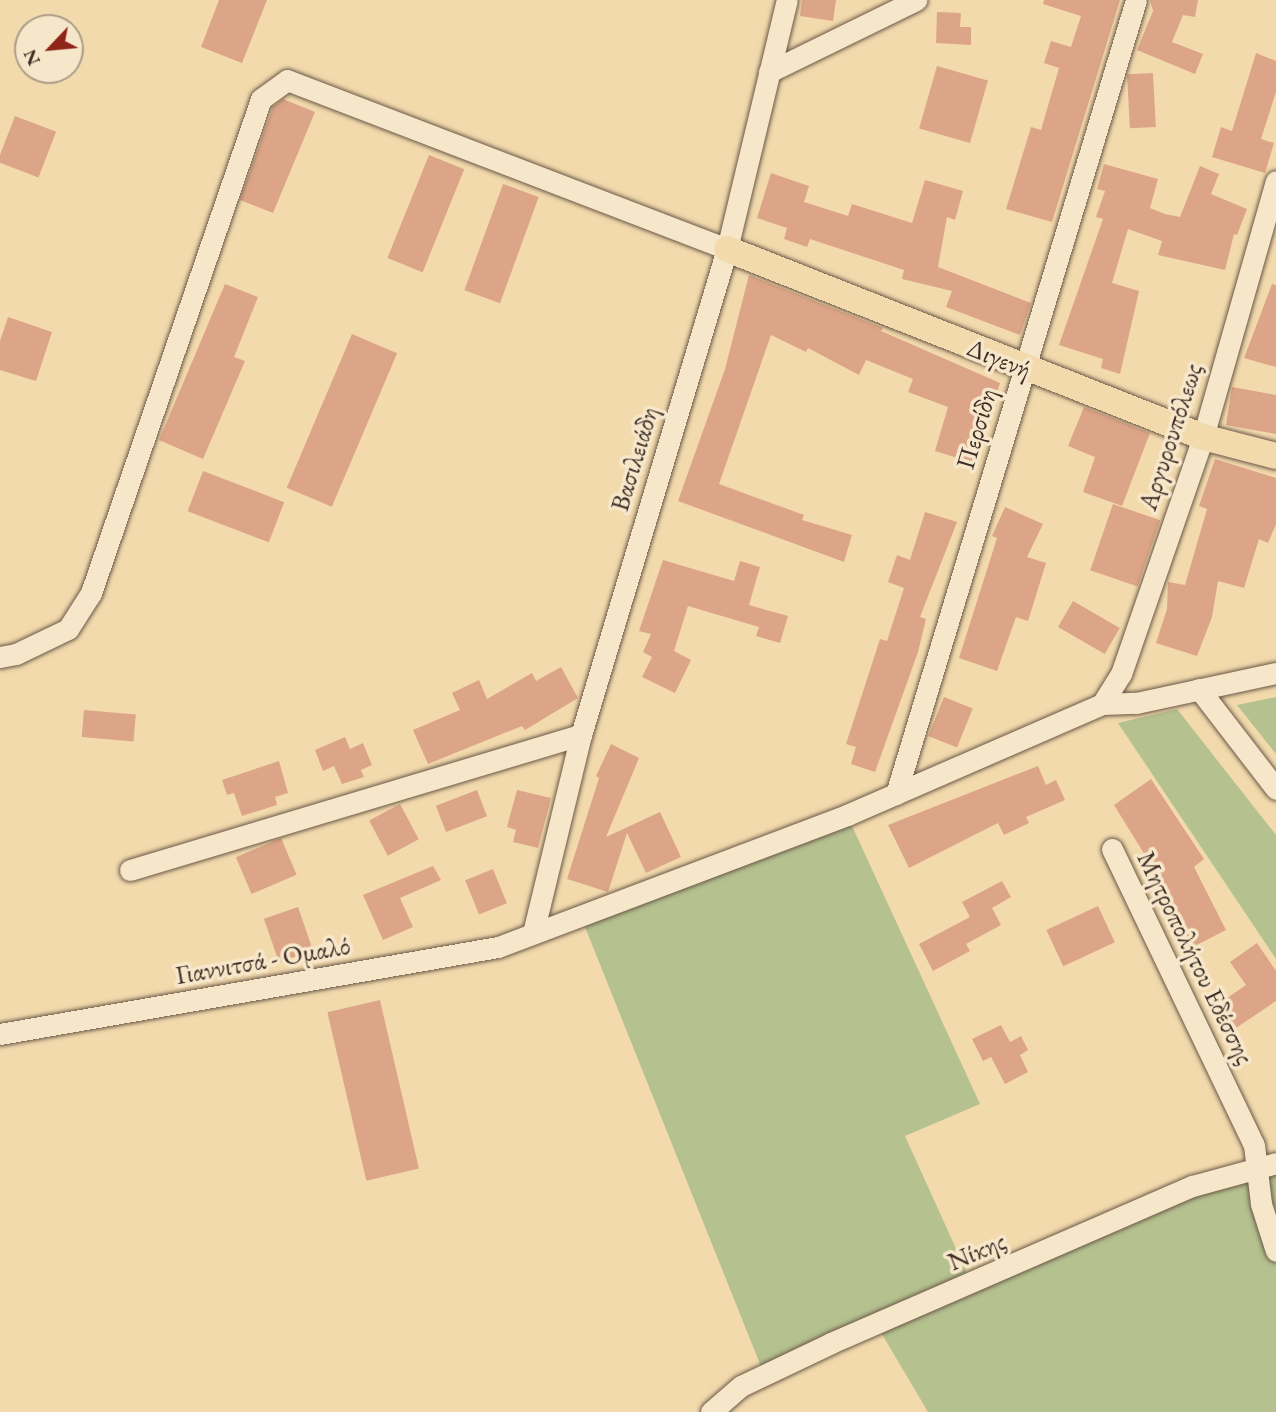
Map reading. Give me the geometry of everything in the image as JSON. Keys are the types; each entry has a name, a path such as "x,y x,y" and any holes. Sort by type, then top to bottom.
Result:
{"main road":[{"name":"Διγενή","path":"727,249 1025,369 1203,437 1276,456"}],"street":[{"name":"Βασιλειάδη","path":"533,933 581,734 727,249 787,0"},
{"path":"769,72 916,0"},
{"name":"Περσίδη","path":"895,794 1136,0"},
{"path":"0,657 16,654 68,629 91,593 261,99 287,80 727,249"},
{"name":"Αργυρουπόλεως","path":"1102,704 1121,674 1203,437 1276,181"},
{"path":"1102,704 1136,704 1276,673"},
{"path":"1199,689 1276,789"},
{"name":"Γιαννιτσά - Ομαλό","path":"0,1034 508,944 652,892 895,794 1059,727 1102,704"},
{"path":"130,870 581,734"},
{"name":"Μητροπολήτου Εδέσσης","path":"1112,849 1254,1145 1267,1165 1261,1204 1276,1251"},
{"name":"Νίκης","path":"711,1412 741,1386 831,1343 1192,1186 1267,1165"}],"green space":[{"path":"1276,697 1276,754 1237,705"},
{"path":"1177,709 1276,835 1276,959 1118,723"},
{"path":"847,815 980,1104 905,1136 972,1284 1276,1163 1276,1412 928,1412 876,1324 764,1374 581,917"}],"building":[{"path":"219,0 267,0 242,63 201,47"},
{"path":"802,0 836,0 833,21 800,16"},
{"path":"1044,0 1120,0 1052,222 1006,209 1031,127 1041,130 1059,68 1044,63 1051,41 1071,47 1081,16 1043,4"},
{"path":"1150,0 1198,0 1195,17 1183,15 1172,42 1203,54 1195,74 1137,50 1153,11"},
{"path":"937,12 961,13 960,27 971,27 971,45 936,43"},
{"path":"1256,53 1276,61 1276,92 1261,139 1274,143 1265,173 1212,157 1221,127 1232,131"},
{"path":"937,66 988,81 970,143 919,128"},
{"path":"1153,73 1156,127 1130,128 1127,74"},
{"path":"283,99 315,112 273,213 240,200 273,107"},
{"path":"15,116 56,132 39,178 0,163 0,155"},
{"path":"429,155 464,169 423,272 387,258"},
{"path":"1104,164 1158,179 1150,208 1165,214 1180,217 1200,166 1219,174 1211,194 1247,209 1237,235 1234,234 1225,270 1158,255 1162,241 1128,229 1112,283 1139,291 1120,374 1101,368 1103,359 1059,345 1103,219 1096,217 1105,191 1097,189"},
{"path":"771,173 809,186 804,202 848,216 852,204 912,223 925,180 963,191 955,220 947,217 938,267 1031,303 1020,335 946,307 952,291 902,279 904,270 810,239 807,247 784,239 787,228 757,218"},
{"path":"503,184 539,197 500,303 464,290"},
{"path":"749,275 883,328 881,331 1000,383 974,463 935,451 948,407 908,392 913,379 866,360 859,375 808,348 806,352 771,335 719,484 804,515 802,520 852,535 844,562 678,501 725,369"},
{"path":"225,284 258,297 234,357 245,361 203,459 159,440"},
{"path":"1272,284 1276,285 1276,367 1244,358"},
{"path":"8,317 52,332 36,381 0,370 0,341"},
{"path":"352,334 397,353 332,507 287,488"},
{"path":"1232,387 1276,395 1276,434 1226,425"},
{"path":"1084,407 1150,433 1122,506 1083,492 1095,457 1068,446"},
{"path":"1215,459 1276,478 1276,524 1268,543 1259,539 1244,588 1218,581 1212,617 1197,656 1156,643 1167,609 1168,582 1185,585 1207,509 1199,506"},
{"path":"203,471 284,502 269,542 188,511"},
{"path":"1113,504 1160,520 1137,586 1090,570"},
{"path":"1005,507 1043,524 1027,557 1046,563 1028,621 1016,617 997,671 959,658 997,538 992,536"},
{"path":"925,512 957,522 920,617 926,619 918,652 875,772 851,764 856,747 846,744 880,639 887,641 904,588 888,582 897,555 910,560"},
{"path":"663,560 734,581 740,561 760,567 749,605 788,616 780,643 756,636 759,627 688,606 674,651 691,660 675,693 642,677 652,657 643,652 651,634 639,631"},
{"path":"1073,601 1120,628 1105,654 1058,627"},
{"path":"561,667 578,698 525,730 522,726 428,764 413,730 460,710 452,693 479,680 487,699 532,673 536,681"},
{"path":"944,697 973,709 957,748 928,736"},
{"path":"84,710 136,715 133,741 82,737"},
{"path":"345,737 350,749 363,743 372,765 361,770 364,777 342,784 334,766 323,771 315,750"},
{"path":"611,744 639,758 606,837 660,812 681,857 646,873 627,833 608,892 567,879 599,778 596,776"},
{"path":"279,761 288,793 275,797 277,805 242,816 234,793 227,795 222,780"},
{"path":"1038,766 1046,785 1056,780 1065,800 1026,817 1029,823 1004,835 998,823 909,868 888,825"},
{"path":"1151,779 1204,859 1194,867 1226,930 1189,949 1166,906 1174,902 1114,805"},
{"path":"477,790 487,816 446,832 436,806"},
{"path":"517,790 551,798 538,848 513,842 516,830 507,827"},
{"path":"400,804 419,839 388,856 369,820"},
{"path":"281,838 297,875 252,894 236,857"},
{"path":"433,866 441,880 400,898 413,927 383,940 363,895"},
{"path":"493,869 507,903 479,915 465,880"},
{"path":"1002,881 1011,897 992,908 1001,925 966,944 970,951 933,971 919,944 970,917 962,902"},
{"path":"1098,906 1115,942 1063,966 1046,930"},
{"path":"298,907 313,950 279,962 264,919"},
{"path":"1257,943 1276,971 1276,1001 1236,1028 1229,1019 1222,1024 1211,1009 1246,985 1230,962"},
{"path":"380,1000 419,1169 366,1181 327,1012"},
{"path":"1001,1025 1010,1042 1021,1036 1028,1050 1020,1055 1028,1072 1005,1084 991,1057 983,1061 972,1039"}]}
